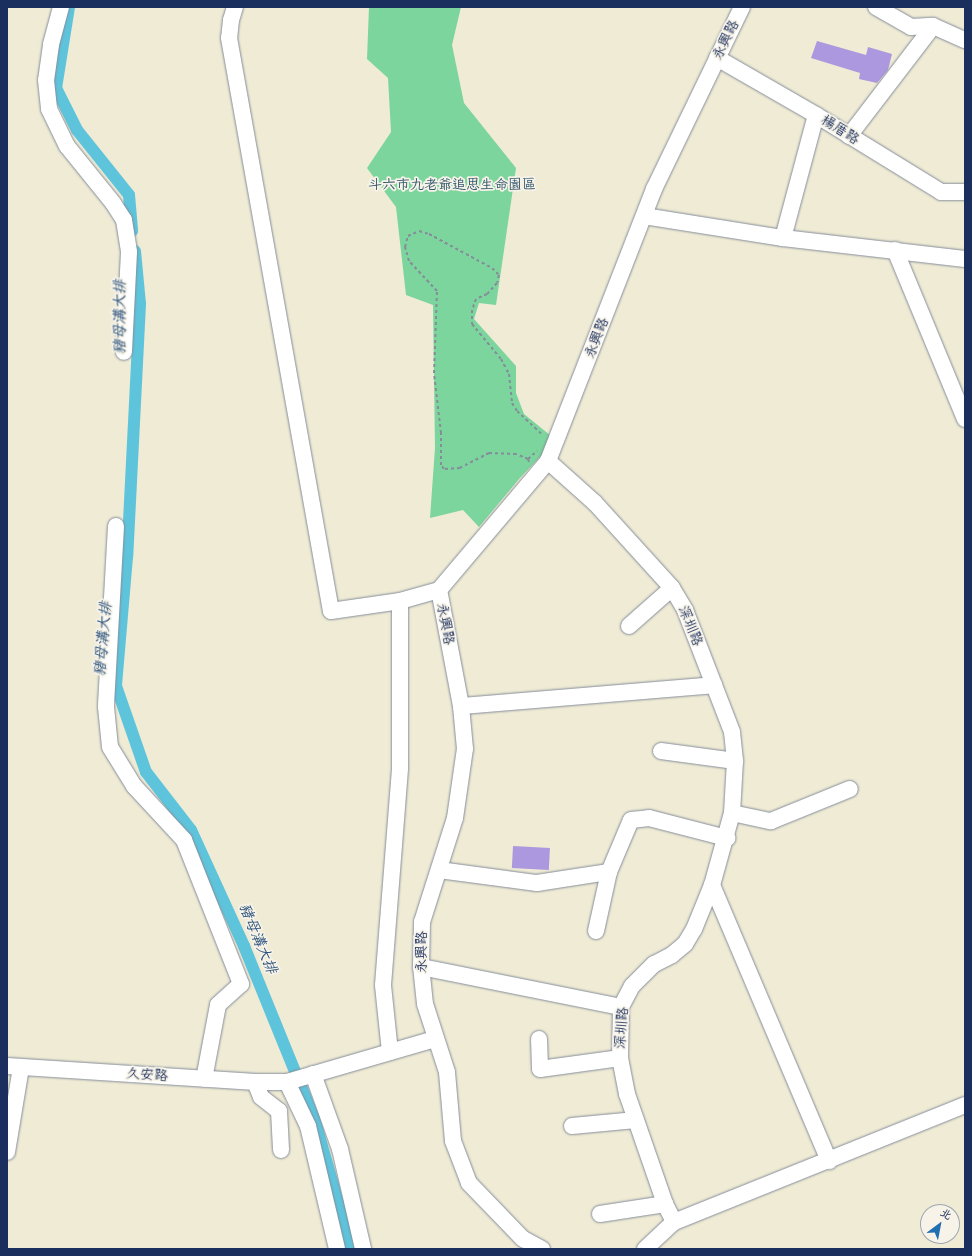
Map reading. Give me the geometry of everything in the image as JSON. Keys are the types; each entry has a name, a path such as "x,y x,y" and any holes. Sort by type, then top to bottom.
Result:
{"street":[{"path":"61,7 51,45 46,80 49,109 67,146 113,203 124,220 129,252 124,352"},
{"path":"235,7 231,20 229,38 331,611 400,601 439,590"},
{"name":"永興路","path":"542,1249 523,1239 469,1183 453,1141 447,1072 435,1040 425,1004 421,967 422,922 455,818 465,749 461,706 439,590 551,454 654,189 742,7"},
{"path":"876,7 911,27 933,26 965,40"},
{"path":"849,136 933,26"},
{"name":"楊厝路","path":"717,58 816,114 941,192 965,192"},
{"path":"783,238 816,114"},
{"path":"644,216 783,238 965,259"},
{"path":"895,250 965,419"},
{"name":"深圳路","path":"551,454 672,588 685,610 732,732 735,762 732,813 727,838 712,885 694,929 685,944 672,955 654,964 632,986 621,1007 620,1058 627,1094 665,1204 674,1222"},
{"path":"116,526 106,707 110,747 134,786 184,840 241,984 218,1005 204,1079"},
{"path":"629,626 672,588"},
{"path":"390,1052 382,985 400,768 400,601"},
{"path":"461,706 714,684"},
{"path":"661,751 735,762"},
{"path":"732,813 771,821 850,789"},
{"path":"596,931 609,872 631,820 649,818 727,838"},
{"path":"439,870 537,883 609,872"},
{"path":"712,885 829,1161"},
{"path":"421,967 621,1007"},
{"path":"539,1039 540,1070 620,1058"},
{"name":"久安路","path":"14,1067 255,1082 286,1082 435,1040"},
{"path":"7,1152 14,1067"},
{"path":"313,1074 340,1149 363,1249"},
{"path":"255,1082 261,1097 279,1111 281,1150"},
{"path":"286,1082 308,1126 337,1249"},
{"path":"644,1249 674,1222 829,1161 965,1105"},
{"path":"572,1126 636,1120"},
{"path":"600,1214 665,1204"}],"path":[{"path":"536,474 528,459 516,454 489,452 460,468 444,469 441,465 441,433 434,373 437,291 409,261 405,247 408,236 419,230 429,234 492,268 499,275 497,283 486,294 476,299 472,310 472,324 501,359 509,374 512,403 517,411 538,430 551,454"}],"green space":[{"name":"斗六市九老爺追思生命園區","path":"369,7 461,7 452,45 464,103 516,168 496,305 479,303 474,319 516,366 516,393 524,414 556,440 519,479 479,527 463,510 430,518 435,448 433,305 406,295 396,207 367,168 391,132 388,78 367,59"}],"building":[{"path":"817,41 866,55 868,47 892,54 888,70 877,83 859,79 860,73 811,58"},
{"path":"513,846 550,848 549,870 512,868"}],"waterway":[{"name":"豬母溝大排","path":"69,7 56,88 77,130 129,195 132,231"},
{"name":"豬母溝大排","path":"135,251 140,304 127,557 116,686 146,772 191,830 244,946 314,1118 342,1216 349,1249"}]}
